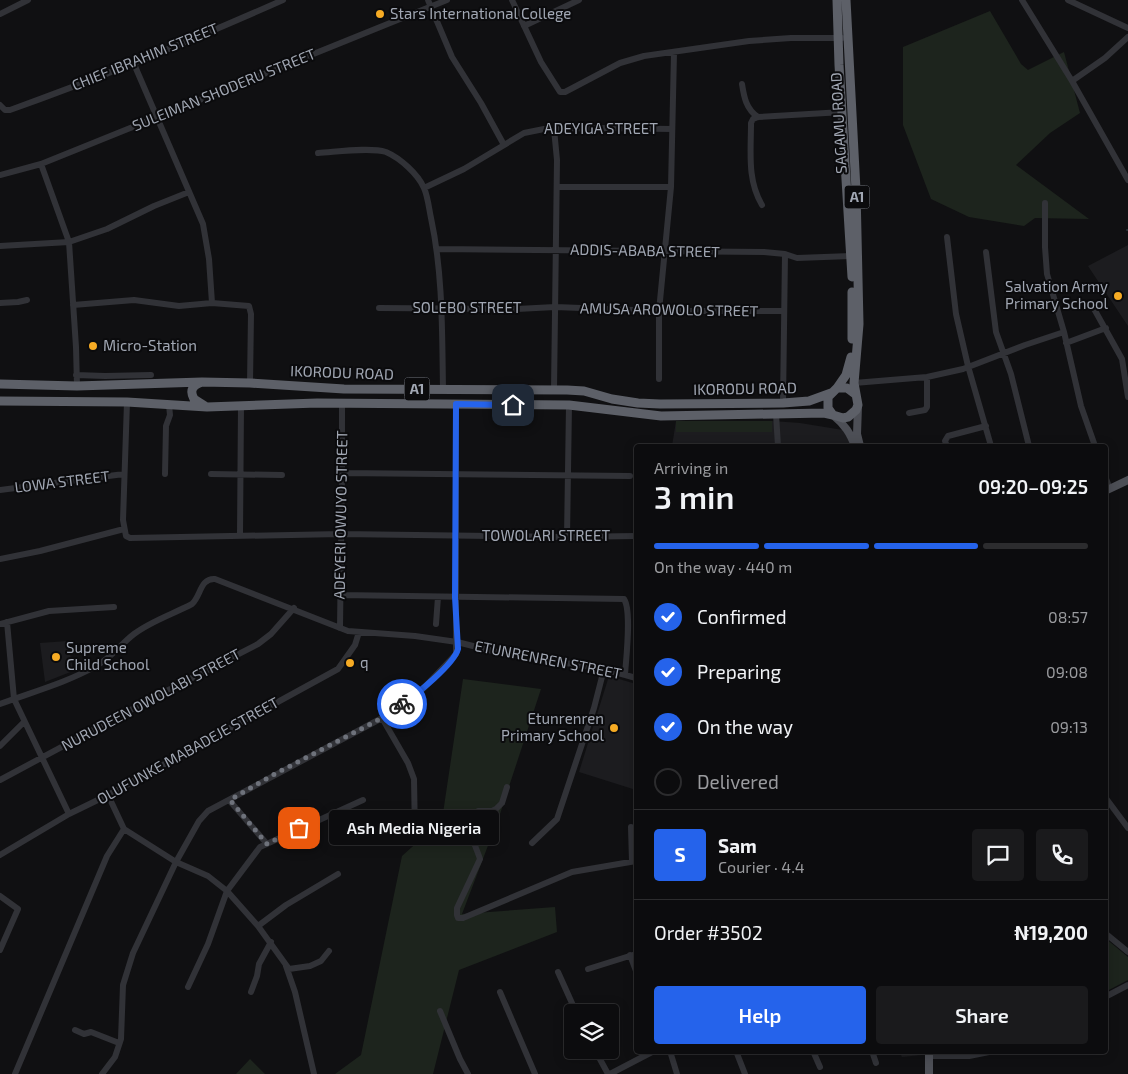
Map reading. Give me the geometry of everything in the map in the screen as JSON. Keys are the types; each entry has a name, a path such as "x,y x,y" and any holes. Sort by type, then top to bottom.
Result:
{"highway":[{"name":"SAGAMU ROAD","path":"837,0 843,38 859,324 854,383 856,394"},
{"name":"SAGAMU ROAD","path":"834,390 841,384 848,371 852,350 851,175 843,112 843,38 846,0"},
{"path":"202,382 192,387 192,396 207,407"},
{"name":"IKORODU ROAD","path":"0,384 77,386 202,382 344,389 554,390 584,391 612,400 638,403 783,403 809,401 834,390"},
{"path":"847,388 856,394 858,405 856,410 848,417 843,418 833,415 829,410 827,403 834,390 847,388"},
{"name":"IKORODU ROAD","path":"0,401 127,402 207,407 342,403 570,405 661,416 824,413 833,415"}],"main road":[{"path":"858,405 860,444"},
{"path":"833,415 851,434 854,444"},
{"path":"1108,490 1128,480"},
{"path":"929,1054 929,1074"}],"street":[{"path":"0,14 28,0"},
{"name":"CHIEF IBRAHIM STREET","path":"0,105 5,110 74,87 134,64 283,0"},
{"name":"SULEIMAN SHODERU STREET","path":"0,175 41,164 429,4 447,0"},
{"path":"512,0 541,62 560,92 565,92 620,63 644,56 764,40 843,38"},
{"path":"524,26 579,0"},
{"path":"1022,0 1072,81 1128,180"},
{"path":"1068,0 1128,28"},
{"path":"429,4 452,57 481,103 504,145"},
{"path":"1072,81 1127,40"},
{"path":"660,379 659,311 671,187 674,52"},
{"path":"134,64 203,224 209,259 212,303"},
{"path":"742,84 747,106 758,117"},
{"path":"762,205 754,191 750,157 751,123 753,119 758,117 843,112"},
{"name":"ADEYIGA STREET","path":"424,188 464,169 530,132 554,129 600,128 672,130"},
{"path":"554,129 557,160 554,390"},
{"path":"318,153 373,150 384,152 395,157 415,174 424,188 438,249 444,389"},
{"path":"41,164 69,242 77,386"},
{"path":"557,187 671,187"},
{"path":"0,246 69,242 107,228 189,192"},
{"path":"1045,203 1047,274 1064,332 1081,406 1094,444"},
{"path":"947,237 956,314 968,366 990,444"},
{"name":"ADDIS-ABABA STREET","path":"438,249 764,252 785,254 797,258 852,256"},
{"path":"986,252 996,332 1011,374 1028,444"},
{"path":"783,403 785,254"},
{"path":"0,303 27,300"},
{"path":"73,305 134,300 179,306 212,303 249,306 251,309 250,383"},
{"path":"1093,307 1122,359 1128,398"},
{"name":"SOLEBO STREET","path":"379,308 555,308"},
{"name":"AMUSA AROWOLO STREET","path":"555,308 659,311 784,311"},
{"path":"1066,344 1106,328"},
{"path":"854,383 927,377 968,366 1064,332"},
{"path":"76,375 152,374"},
{"path":"909,413 925,410 927,377"},
{"path":"0,559 40,551 124,529 127,402"},
{"name":"ADEYERI OWUYO STREET","path":"340,628 342,403"},
{"path":"102,1074 114,1057 119,1043 124,985 132,953 176,862 199,821 208,811 382,718 417,695 456,654 456,404"},
{"path":"165,474 166,426 170,415 169,405"},
{"path":"567,537 570,405"},
{"path":"240,535 241,406"},
{"path":"776,414 778,444"},
{"path":"946,444 945,441 948,436 986,426"},
{"path":"342,473 568,477 630,476"},
{"name":"LOWA STREET","path":"0,490 124,474"},
{"path":"211,474 282,475"},
{"name":"TOWOLARI STREET","path":"124,529 126,536 130,538 341,534 634,536"},
{"name":"ETUNRENREN STREET","path":"14,699 72,678 97,666 110,657 134,634 152,623 192,604 196,600 204,582 209,578 294,608 348,631 415,636 457,642 501,653 604,669 634,677"},
{"path":"340,595 624,598 627,603 628,613 625,675"},
{"path":"436,624 438,597"},
{"path":"70,814 14,699 4,623 49,611 114,607"},
{"name":"NURUDEEN OWOLABI STREET","path":"0,780 258,644 294,608"},
{"name":"OLUFUNKE MABADEJE STREET","path":"0,855 70,814 338,669 355,645 358,632"},
{"path":"532,843 557,819 594,708 604,669"},
{"path":"0,704 14,699"},
{"path":"382,718 408,764 414,779 415,835"},
{"path":"0,746 24,722"},
{"path":"507,787 502,803 492,812 478,811 470,826 470,833 480,859 457,908 456,915 458,918 464,918 499,904 572,872 634,861 631,827"},
{"path":"108,795 124,829 176,862 208,876 227,891 271,942 289,969 310,966 321,961 330,951"},
{"path":"230,800 267,844"},
{"path":"188,987 208,944 227,891 255,852 260,847 363,800"},
{"path":"1108,801 1128,828"},
{"path":"15,1074 107,856 124,829"},
{"path":"258,926 286,905 338,874"},
{"path":"0,896 18,909 0,950"},
{"path":"1108,935 1128,952"},
{"path":"250,992 257,976 259,964 271,942"},
{"path":"588,969 633,954"},
{"path":"286,965 295,992 314,1074"},
{"path":"558,972 572,1004"},
{"path":"1108,995 1128,985"},
{"path":"500,992 535,1074"},
{"path":"440,1010 468,1074"},
{"path":"75,1030 84,1034 91,1032 119,1043"},
{"path":"601,1059 609,1074 648,1054"},
{"path":"671,1054 677,1074"},
{"path":"737,1054 745,1074"},
{"path":"814,1054 820,1067"},
{"path":"873,1054 876,1062"},
{"path":"929,1054 969,1056 979,1054"}],"shaded area":[{"path":"990,11 1021,64 1028,70 1064,52 1080,113 1050,133 1016,165 1089,219 1035,218 1024,226 969,217 931,199 903,125 903,47"},
{"name":"Salvation Army Primary School","path":"1128,245 1128,326 1088,266"},
{"path":"676,421 772,421 800,423 843,430 851,444 672,444"},
{"path":"676,421 772,421 772,432 676,432"},
{"name":"Supreme Child School","path":"68,641 73,671 45,682 40,643"},
{"name":"Etunrenren Primary School","path":"609,676 634,683 634,789 579,772"},
{"path":"463,679 541,689 500,814 462,914 555,907 557,932 459,970 433,1074 335,1074 361,1055 402,856 442,820"},
{"path":"1108,940 1128,957 1128,980 1108,990"},
{"path":"900,1054 922,1054 922,1055 902,1057"},
{"path":"250,1059 265,1074 236,1074"}],"way so far":[{"path":"299,828 267,844 230,800 273,775 382,718 402,704"}],"place":[{"name":"Stars International College","path":"380,14"},
{"name":"Salvation Army Primary School","path":"1118,296"},
{"name":"Micro-Station","path":"93,346"},
{"name":"Supreme Child School","path":"56,657"},
{"name":"q","path":"350,663"},
{"name":"Etunrenren Primary School","path":"614,728"},
{"name":"Ash Media Nigeria","path":"299,828"}],"route":[{"path":"402,704 417,695 442,670 458,649 455,597 456,404 513,405"}]}
